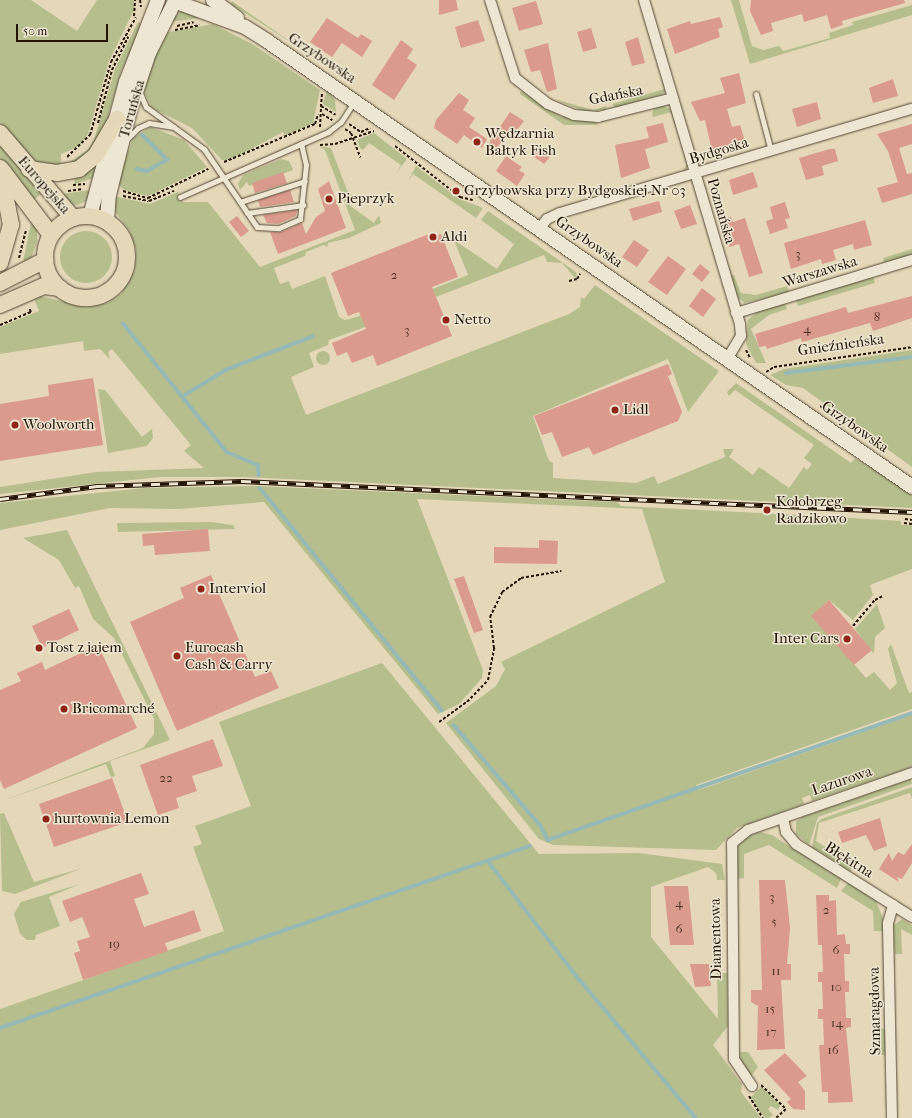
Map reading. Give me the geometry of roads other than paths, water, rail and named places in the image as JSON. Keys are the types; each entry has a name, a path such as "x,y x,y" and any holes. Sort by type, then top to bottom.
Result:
{"main road":[{"path":"28,169 56,174 79,169 96,155 117,119"},
{"name":"Europejska","path":"0,133 28,169 73,218"},
{"path":"0,167 11,225 0,263"},
{"name":"Europejska","path":"0,167 51,234"},
{"path":"0,305 44,286 60,288 76,296 94,297 110,290 120,280 127,264 126,246 120,233 107,221 90,216 73,218 51,234 45,260 49,273 60,288"},
{"path":"0,283 45,260"}],"street":[{"name":"Toruńska","path":"90,216 126,82 158,0"},
{"name":"Grzybowska","path":"213,0 245,28 355,101 912,487"},
{"name":"Gdańska","path":"490,0 515,78 548,104 574,115 598,117 673,98"},
{"name":"Poznańska","path":"644,0 736,313 741,336 727,359"},
{"name":"Toruńska","path":"107,221 122,145 140,80 176,1"},
{"name":"Grzybowska","path":"176,1 245,28"},
{"name":"Bydgoska","path":"539,228 547,219 560,213 912,109"},
{"name":"Warszawska","path":"736,313 912,260"},
{"name":"Lazurowa","path":"783,818 912,773"},
{"name":"Błękitna","path":"783,818 786,832 796,844 912,917"},
{"name":"Diamentowa","path":"752,1086 734,1059 730,849 739,835 783,818"},
{"name":"Szmaragdowa","path":"892,1118 888,922 893,905"}],"lane":[{"path":"140,80 140,94 146,107 178,128 204,149 257,227 279,228 302,215 305,181 301,144"},
{"path":"756,94 772,151"},
{"path":"180,197 336,127 355,101"},
{"path":"122,145 138,128 149,123 178,128"},
{"path":"240,202 305,181"},
{"path":"248,213 303,205"}],"waterway":[{"path":"137,169 147,171 167,160 142,135"},
{"path":"123,323 227,452 258,465 259,475"},
{"path":"183,396 226,370 313,336"},
{"path":"786,373 912,357"},
{"path":"260,488 442,710"},
{"path":"454,725 541,826 548,840 912,713"},
{"path":"0,1028 530,846"},
{"path":"488,861 579,979 696,1118"}],"railway":[{"path":"0,499 97,486 242,481 912,512"}],"place":[{"name":"Wędzarnia Bałtyk Fish","path":"477,142"},
{"name":"Grzybowska przy Bydgoskiej Nr 03","path":"456,191"},
{"name":"Pieprzyk","path":"329,199"},
{"name":"Aldi","path":"433,237"},
{"name":"Netto","path":"446,320"},
{"name":"Lidl","path":"615,410"},
{"name":"Woolworth","path":"15,425"},
{"name":"Kołobrzeg Radzikowo","path":"767,510"},
{"name":"Interviol","path":"201,589"},
{"name":"Inter Cars","path":"847,639"},
{"name":"Tost z jajem","path":"39,648"},
{"name":"Eurocash Cash & Carry","path":"177,656"},
{"name":"Bricomarché","path":"64,709"},
{"name":"hurtownia Lemon","path":"46,819"}]}
